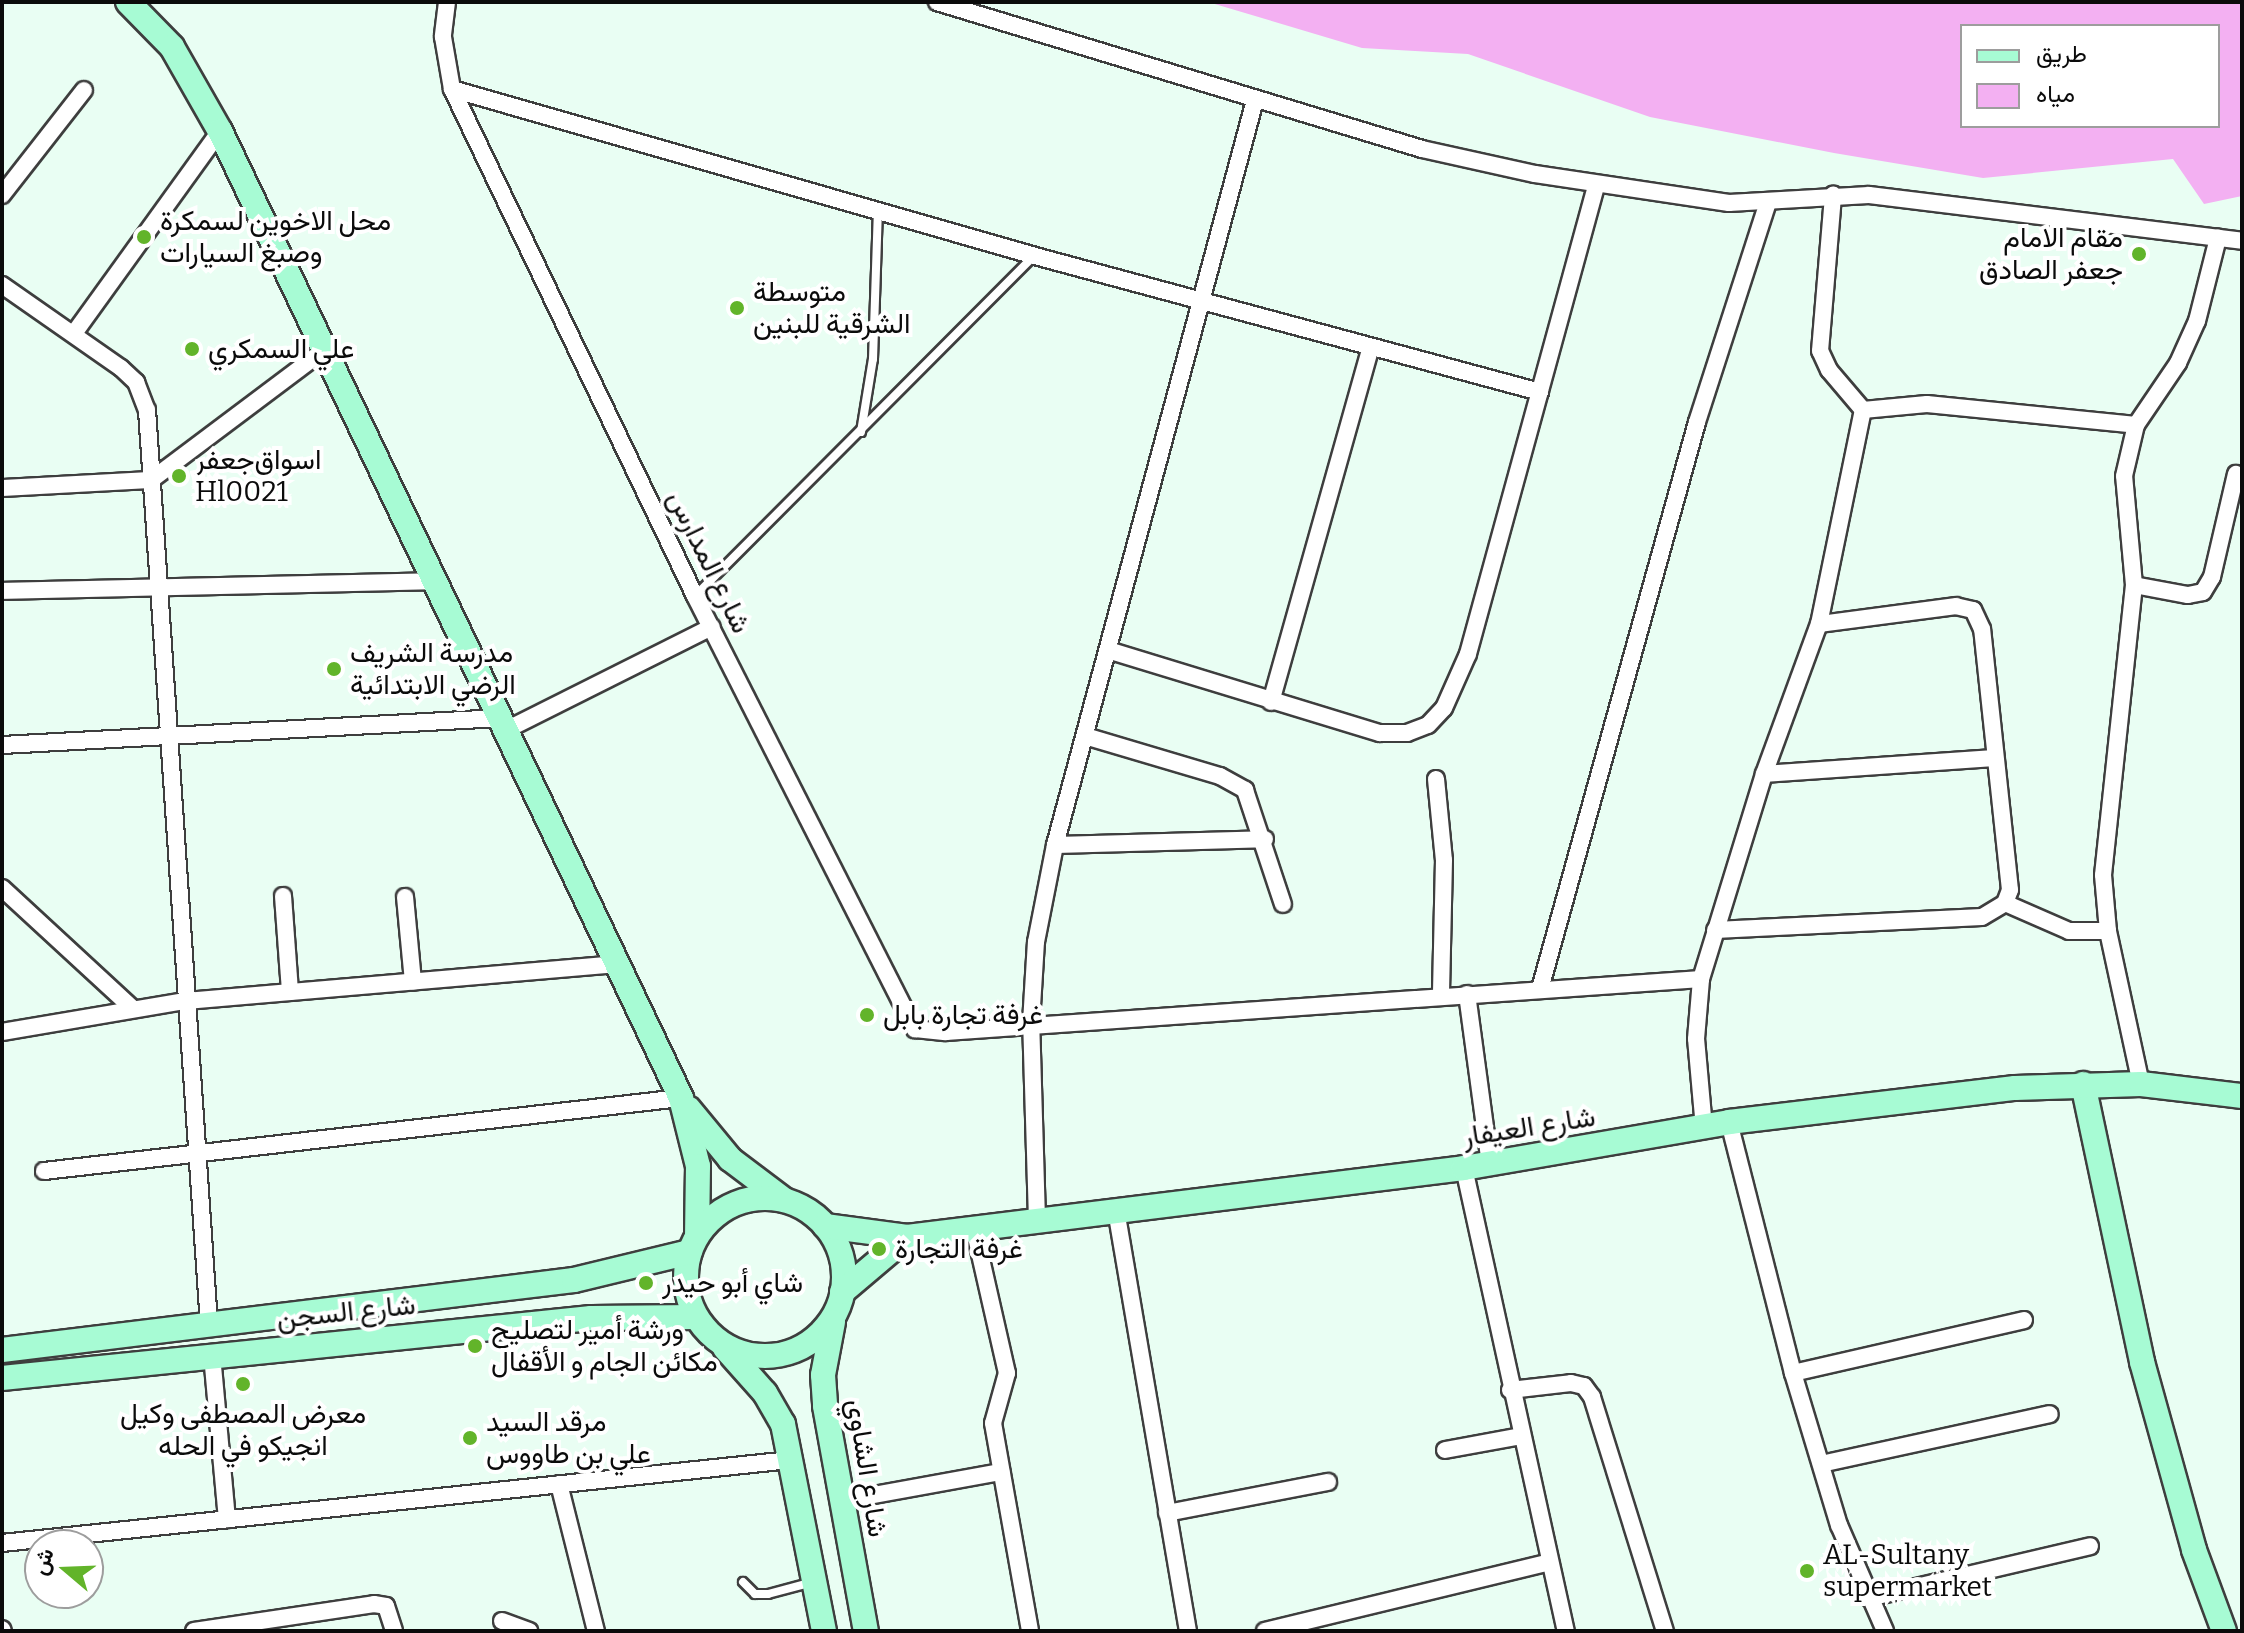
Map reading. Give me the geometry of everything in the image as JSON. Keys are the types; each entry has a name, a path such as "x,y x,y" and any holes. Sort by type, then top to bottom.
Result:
{"main road":[{"path":"128,2 172,47 220,131 681,1098 698,1166 694,1244 685,1274 696,1317 765,1393 783,1424 824,1631"},
{"path":"2083,1084 2142,1362 2194,1550 2224,1631"},
{"name":"شارع العيفار","path":"825,1226 907,1237 1464,1168 1729,1122 2083,1084 2141,1084 2242,1096"},
{"path":"681,1098 730,1159 825,1226 841,1257 838,1303"},
{"path":"694,1244 736,1203 785,1200"},
{"path":"717,1341 741,1353 768,1357 795,1351 818,1336 838,1303 907,1237"},
{"name":"شارع السجن","path":"12,1349 574,1280 694,1244"},
{"name":"شارع الشاوي","path":"838,1303 823,1375 841,1501 866,1631"},
{"path":"369,1305 364,1323 375,1339"},
{"path":"336,1309 346,1325 341,1342"},
{"name":"شارع السجن","path":"4,1378 591,1318 696,1317"},
{"path":"12,1349 32,1375"},
{"path":"4,1378 12,1364 12,1349"}],"street":[{"name":"شارع المدارس","path":"447,2 444,60 452,89 695,596 915,1029 946,1032 1031,1023"},
{"path":"937,2 1422,149 1597,184 1715,202 1768,202 1833,195 1907,198 2242,241"},
{"path":"452,89 1035,256 1540,392"},
{"path":"2,195 84,90"},
{"path":"1037,1220 1031,1023 1036,942 1055,845 1111,651 1198,301 1255,100"},
{"path":"75,332 220,131"},
{"path":"1111,651 1380,733 1407,733 1428,725 1444,708 1468,654 1597,184"},
{"path":"1833,195 1820,351 1829,370 1863,410"},
{"path":"1540,989 1697,422 1768,202"},
{"path":"2141,1084 2108,931 2104,833 2134,585 2124,476 2136,425 2186,348 2218,238"},
{"path":"2,285 75,332 136,382 147,410 172,738 194,1151 209,1324"},
{"path":"1271,702 1371,347"},
{"path":"2,488 151,480 323,351"},
{"path":"1863,410 1927,404 2136,425"},
{"path":"1704,1128 1696,1039 1701,979 1764,774 1819,624 1863,410"},
{"path":"2134,585 2188,595 2203,592 2212,577 2236,474"},
{"path":"2,591 434,581"},
{"path":"1715,930 1982,917 2005,903 2010,874 1993,758 1982,629 1973,610 1956,606 1819,624"},
{"path":"2,745 503,724 712,627"},
{"path":"1085,736 1235,782 1249,798 1265,839 1283,904"},
{"path":"1764,774 1993,758"},
{"path":"1436,779 1444,860 1441,996"},
{"path":"1055,845 1265,839"},
{"path":"2,888 133,1009"},
{"path":"283,896 290,992"},
{"path":"405,897 413,982"},
{"path":"2005,903 2069,931 2108,931"},
{"path":"2,1032 185,1001 618,964"},
{"path":"1031,1023 1701,979"},
{"path":"1467,994 1490,1164"},
{"path":"44,1171 194,1151 681,1098"},
{"path":"1729,1122 1793,1373 1821,1464 1869,1598 1885,1631"},
{"path":"1464,1168 1510,1390 1566,1631"},
{"path":"1116,1210 1188,1631"},
{"path":"974,1228 1007,1373 992,1415 1030,1631"},
{"path":"1793,1373 2024,1320"},
{"path":"212,1355 227,1519"},
{"path":"1510,1390 1571,1383 1584,1386 1592,1397 1665,1631"},
{"path":"1821,1464 2050,1414"},
{"path":"1445,1450 1521,1436"},
{"path":"2,1543 790,1460"},
{"path":"841,1501 1001,1472"},
{"path":"1167,1513 1328,1482"},
{"path":"559,1484 596,1631"},
{"path":"1869,1598 2090,1546"},
{"path":"1265,1631 1550,1562"},
{"path":"194,1631 374,1604 386,1606 394,1631"},
{"path":"502,1621 529,1631"}],"lane":[{"path":"860,432 873,359 878,212"},
{"path":"695,596 860,432 972,313 1035,256"},
{"path":"743,1582 755,1594 768,1594 814,1582"}],"water":[{"path":"1208,2 2242,2 2242,196 2204,204 2173,159 1983,178 1834,153 1650,117 1468,54 1362,48"}],"place":[{"name":"محل الاخوين لسمكرة وصبغ السيارات","path":"144,237"},
{"name":"مقام الامام جعفر الصادق","path":"2139,254"},
{"name":"متوسطة الشرقية للبنين","path":"737,308"},
{"name":"علي السمكري","path":"192,349"},
{"name":"اسواق‌جعفر Hl0021","path":"179,476"},
{"name":"مدرسة الشريف الرضي الابتدائية","path":"334,669"},
{"name":"غرفة تجارة بابل","path":"867,1015"},
{"name":"غرفة التجارة","path":"879,1249"},
{"name":"شاي أبو حيدر","path":"646,1283"},
{"name":"ورشة أمير لتصليح مكائن الجام و الأقفال","path":"475,1346"},
{"name":"معرض المصطفى وكيل انجيكو في الحله","path":"243,1384"},
{"name":"مرقد السيد علي بن طاووس","path":"470,1438"},
{"name":"AL-Sultany supermarket","path":"1807,1571"}]}
